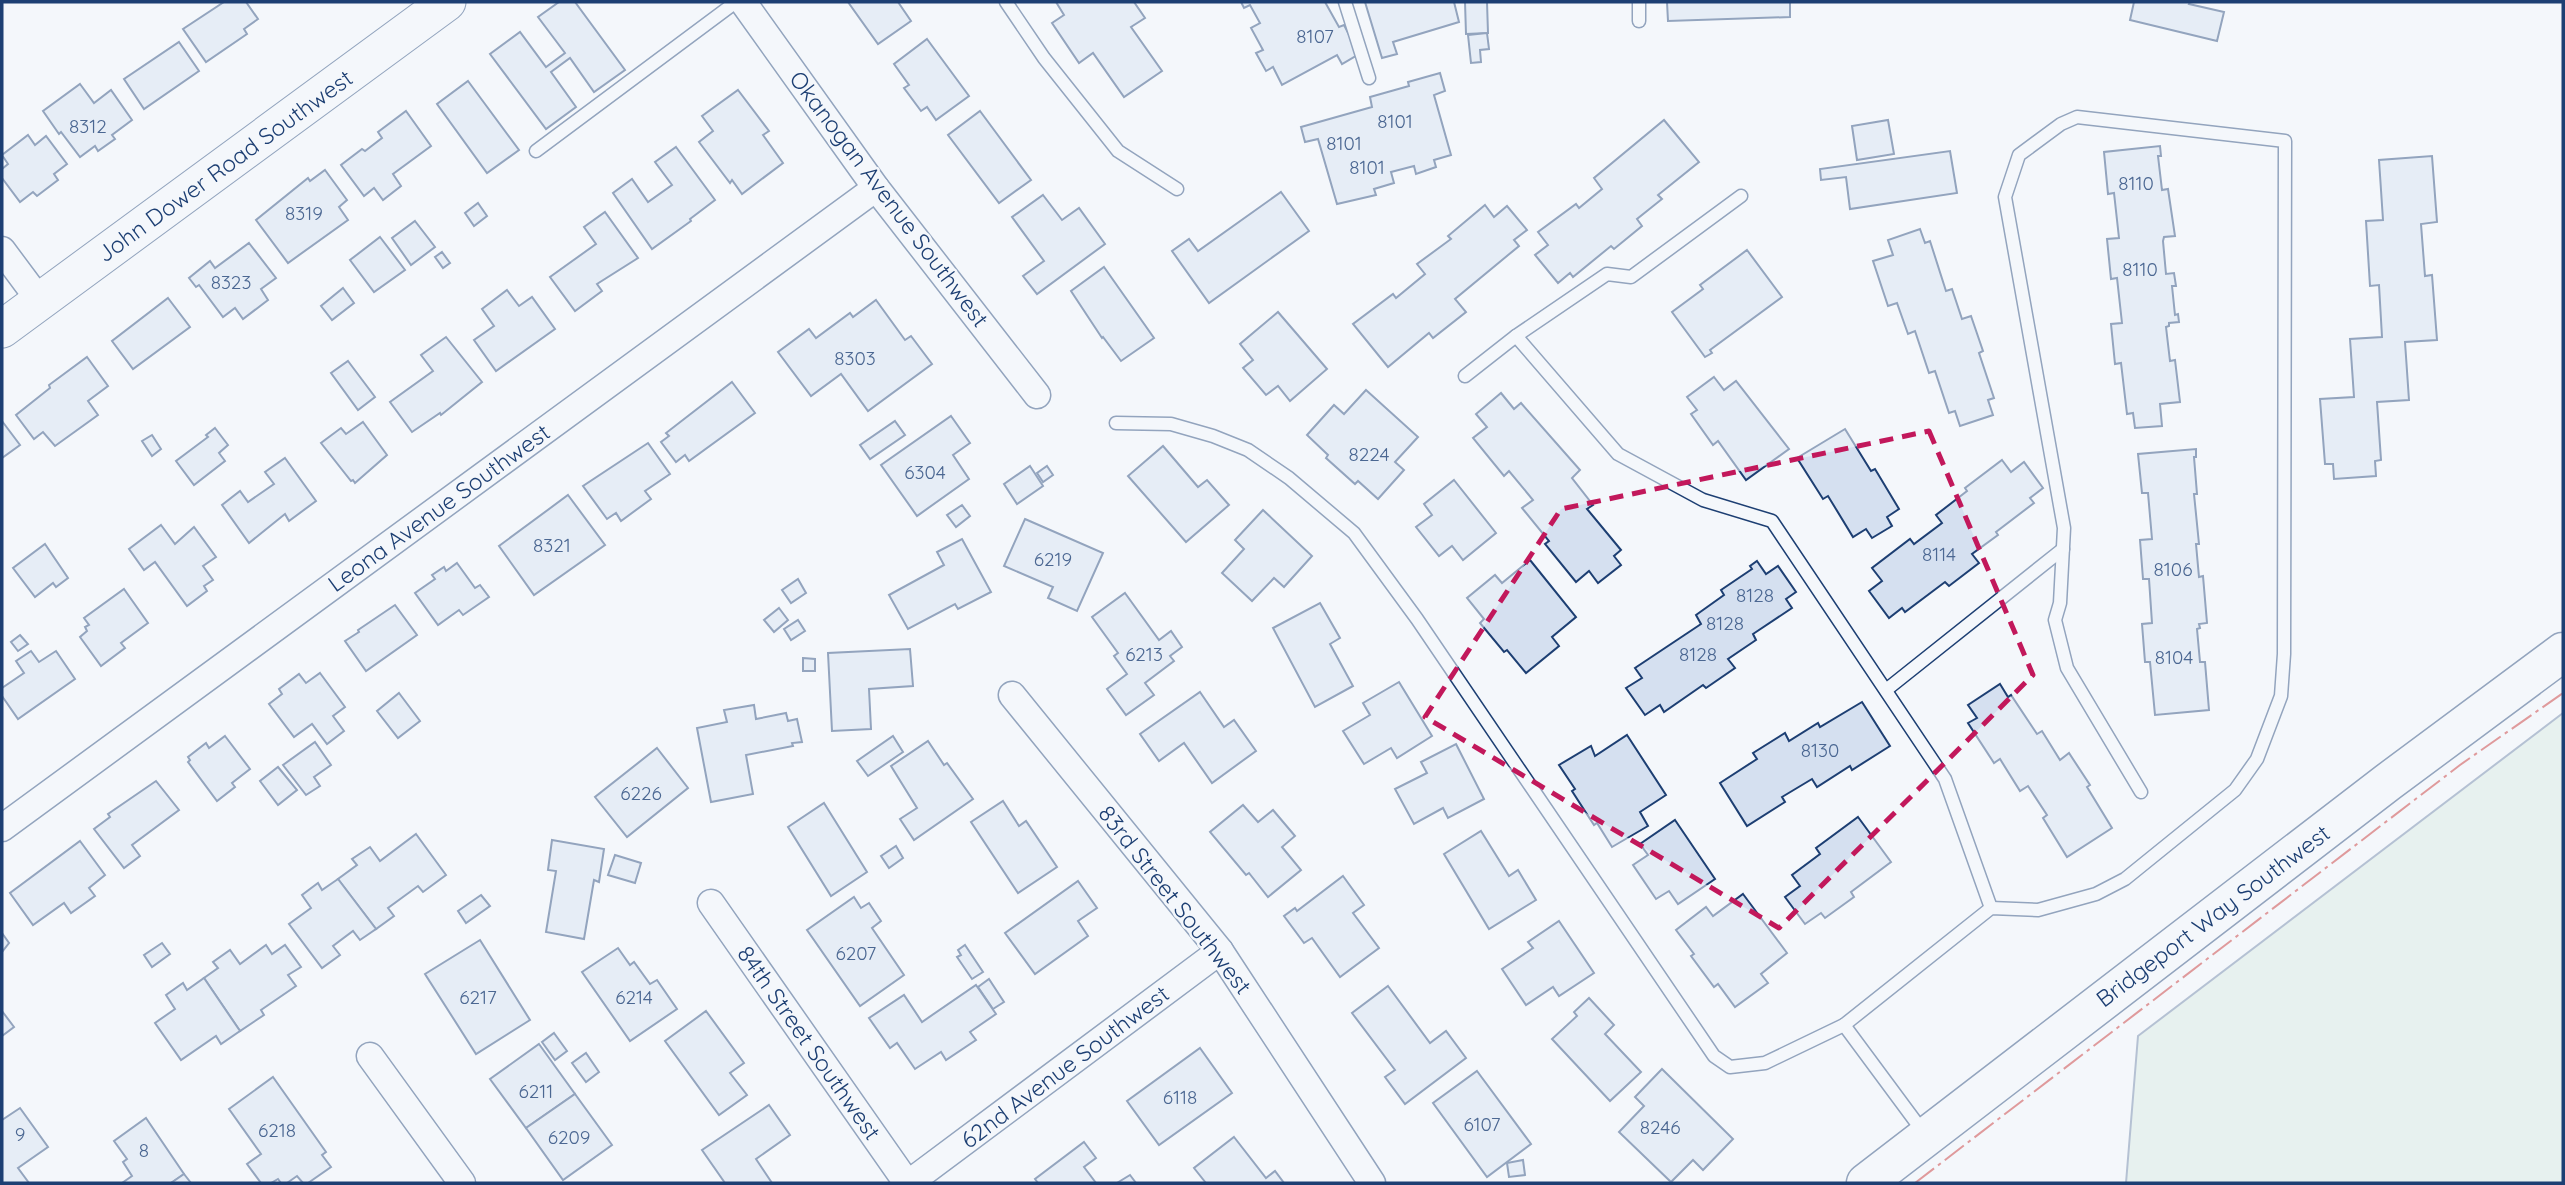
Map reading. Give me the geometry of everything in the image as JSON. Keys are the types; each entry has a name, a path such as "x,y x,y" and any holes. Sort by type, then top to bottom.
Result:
{"main road":[{"name":"Bridgeport Way Southwest","path":"1866,1183 2388,782 2563,652"}],"street":[{"name":"John Dower Road Southwest","path":"2,328 447,2"},
{"name":"Okanogan Avenue Southwest","path":"743,2 876,188 1037,395"},
{"name":"Leona Avenue Southwest","path":"2,828 876,188"},
{"path":"2,250 40,301"},
{"name":"83rd Street Southwest","path":"1012,695 1220,951 1372,1183"},
{"name":"84th Street Southwest","path":"710,902 908,1183"},
{"name":"62nd Avenue Southwest","path":"908,1183 1220,951"},
{"path":"370,1056 462,1183"}],"lane":[{"path":"536,151 736,2"},
{"path":"1006,2 1044,58 1118,151 1177,189"},
{"path":"1345,2 1369,78"},
{"path":"1639,2 1639,21"},
{"path":"1116,423 1171,424 1248,450 1289,478 1354,533 1417,619 1714,1056 1730,1067 1765,1063 1844,1025 1991,908 2038,910 2096,894 2125,879 2235,790 2257,759 2281,696 2284,654 2285,141 2077,117 2061,124 2019,155 2005,197 2064,528 2060,603 2055,620 2067,668 2141,792"},
{"path":"1465,376 1516,336 1607,274 1631,276 1741,196"},
{"path":"1516,336 1618,454 1703,500 1772,521 1945,779 1991,908"},
{"path":"1886,690 2063,549"},
{"path":"1844,1025 1927,1136"}],"highlighted area":[{"path":"1929,431 2033,675 1779,928 1425,717 1561,509"}],"shaded area":[{"path":"2563,713 2563,1183 2126,1183 2138,1036"}],"building":[{"path":"224,2 246,2 258,19 244,29 247,34 206,62 183,29"},
{"path":"559,2 575,2 625,70 594,92 570,58 551,72 576,107 546,129 490,54 520,32 546,67 565,53 538,17"},
{"path":"848,2 898,2 911,21 878,44"},
{"path":"1056,2 1134,2 1145,18 1131,27 1162,71 1124,97 1093,53 1079,63 1052,23 1064,15"},
{"path":"1241,2 1325,2 1339,27 1344,25 1359,54 1342,64 1337,55 1282,85 1273,67 1266,71 1256,53 1263,50 1251,28 1260,23 1250,5 1244,8"},
{"path":"1365,2 1454,2 1459,22 1393,42 1397,54 1382,58"},
{"path":"1465,2 1487,2 1488,33 1466,34"},
{"path":"1667,2 1790,2 1790,17 1668,21"},
{"path":"2134,2 2190,2 2189,4 2224,12 2217,41 2130,20"},
{"path":"1487,33 1489,49 1480,50 1481,62 1471,63 1468,35"},
{"path":"927,39 969,96 936,120 927,107 921,111 904,88 909,85 894,64"},
{"path":"179,42 199,71 144,109 124,79"},
{"path":"1440,73 1445,91 1434,95 1451,155 1434,160 1436,167 1416,174 1414,166 1391,172 1394,183 1374,189 1376,195 1337,204 1318,139 1305,142 1301,127 1372,107 1370,97 1409,86 1408,82"},
{"path":"468,81 519,150 487,173 437,104"},
{"path":"80,84 94,103 111,90 132,120 112,135 115,139 98,151 95,146 80,157 43,111"},
{"path":"738,90 769,131 763,135 783,163 742,194 732,180 730,183 699,142 713,131 702,116"},
{"path":"406,111 431,146 393,174 401,186 383,200 374,188 364,196 341,165 382,138 378,132"},
{"path":"980,111 1031,180 999,203 948,135"},
{"path":"1664,120 1699,162 1658,195 1662,199 1637,219 1642,226 1614,249 1611,246 1573,277 1570,273 1558,283 1535,255 1548,245 1538,232 1576,204 1579,208 1602,189 1594,178"},
{"path":"1888,120 1894,154 1857,160 1852,126"},
{"path":"28,135 35,145 46,136 67,164 54,174 58,180 37,196 33,192 20,202 2,178 2,169 8,164 2,155"},
{"path":"2160,146 2161,156 2158,156 2162,190 2168,189 2175,236 2164,237 2163,241 2166,274 2174,273 2176,286 2172,286 2175,315 2178,314 2179,322 2169,323 2166,327 2170,361 2175,360 2180,402 2160,404 2162,426 2135,428 2133,413 2127,414 2121,363 2115,364 2111,324 2122,323 2117,278 2111,279 2107,239 2119,238 2114,193 2108,194 2104,152"},
{"path":"676,147 715,200 652,249 613,193 632,179 648,202 672,185 655,162"},
{"path":"1950,151 1957,193 1850,209 1846,177 1821,180 1820,169"},
{"path":"2432,156 2437,222 2421,224 2425,276 2432,275 2437,340 2405,342 2409,400 2377,402 2381,460 2375,461 2376,476 2334,479 2333,464 2325,464 2320,399 2354,397 2350,339 2382,337 2379,285 2370,286 2366,221 2383,220 2379,160"},
{"path":"325,170 347,200 339,207 348,220 288,263 256,220 308,178 310,181"},
{"path":"1281,192 1309,231 1209,303 1172,251 1189,239 1198,251"},
{"path":"1043,195 1062,220 1079,208 1105,244 1037,294 1023,276 1044,261 1012,217"},
{"path":"478,203 487,216 474,226 465,213"},
{"path":"1485,205 1494,217 1507,206 1527,230 1514,240 1519,246 1455,299 1466,312 1433,338 1429,333 1388,367 1353,324 1393,294 1396,298 1425,274 1417,264 1451,239 1448,236"},
{"path":"605,212 638,258 597,284 602,291 575,311 550,277 596,244 584,227"},
{"path":"415,221 435,247 411,265 392,238"},
{"path":"1920,229 1925,243 1930,241 1946,291 1952,289 1962,319 1971,316 1983,351 1979,353 1994,398 1988,400 1993,415 1960,426 1955,411 1949,413 1935,371 1929,373 1915,331 1908,334 1897,303 1888,306 1873,261 1893,255 1888,240"},
{"path":"380,237 405,270 374,292 350,260"},
{"path":"249,243 276,278 261,289 268,300 243,319 235,308 223,317 199,285 196,287 189,278 210,261 215,268"},
{"path":"1747,250 1782,297 1710,350 1712,353 1705,357 1672,312 1703,289 1700,285"},
{"path":"442,252 450,263 443,268 435,257"},
{"path":"1104,267 1154,338 1121,361 1071,291"},
{"path":"343,288 354,303 332,320 321,306"},
{"path":"507,290 519,306 532,297 555,329 496,371 474,340 494,326 482,309"},
{"path":"168,298 190,327 133,369 112,341"},
{"path":"876,300 905,340 911,336 932,364 868,411 841,374 811,396 778,352 809,329 816,338 850,313 853,317"},
{"path":"1278,312 1327,369 1290,401 1278,386 1266,395 1243,368 1253,360 1240,344"},
{"path":"446,337 482,382 441,415 440,413 412,432 390,402 433,371 421,355"},
{"path":"87,357 108,386 88,401 98,415 55,446 43,432 34,439 16,415 50,388 49,385"},
{"path":"348,361 375,397 358,410 331,373"},
{"path":"1714,377 1724,390 1736,381 1789,449 1746,480 1718,441 1713,445 1691,414 1697,410 1687,397"},
{"path":"732,382 755,413 689,461 685,455 676,462 661,442 669,436 666,433"},
{"path":"1366,390 1418,437 1395,462 1404,470 1378,499 1358,481 1355,484 1326,458 1328,455 1307,435 1334,405 1344,414"},
{"path":"1501,393 1514,409 1521,403 1580,470 1572,478 1593,505 1587,509 1621,550 1614,556 1621,565 1598,583 1589,571 1576,582 1545,544 1549,541 1522,508 1533,500 1509,471 1504,476 1473,438 1487,427 1476,414"},
{"path":"951,416 970,443 953,455 969,479 917,516 881,465"},
{"path":"2,421 20,445 2,458"},
{"path":"895,421 905,435 870,459 860,445"},
{"path":"363,422 387,455 355,483 321,443 341,428 346,434"},
{"path":"215,428 228,445 219,453 225,461 194,485 176,461 208,437 206,435"},
{"path":"1845,429 1871,471 1875,469 1899,509 1887,517 1892,526 1872,538 1866,529 1853,537 1828,496 1823,499 1797,458"},
{"path":"152,435 161,449 152,456 142,441"},
{"path":"648,443 670,474 645,491 651,499 621,521 616,513 607,519 583,486"},
{"path":"1163,446 1198,487 1207,480 1229,505 1186,542 1128,476"},
{"path":"2196,449 2194,457 2197,494 2194,494 2199,544 2196,544 2199,577 2203,576 2207,623 2199,624 2200,628 2197,629 2200,662 2205,662 2209,710 2155,715 2150,662 2145,662 2142,624 2152,623 2149,579 2143,579 2140,540 2152,539 2148,493 2142,493 2138,454"},
{"path":"285,458 316,501 289,521 285,514 249,543 222,505 240,491 248,502 274,484 265,472"},
{"path":"2002,460 2011,472 2024,462 2043,488 2030,498 2034,503 1972,554 1979,563 1949,586 1945,582 1905,612 1902,608 1889,618 1869,591 1882,581 1872,568 1910,539 1914,544 1942,523 1936,515 1967,491 1965,488"},
{"path":"1030,466 1043,486 1017,504 1004,484"},
{"path":"1047,466 1053,475 1043,482 1037,473"},
{"path":"1454,480 1496,533 1463,560 1452,546 1439,556 1416,527 1432,515 1424,504"},
{"path":"568,495 605,545 534,595 499,546"},
{"path":"962,505 970,516 956,527 947,515"},
{"path":"1263,510 1312,556 1284,587 1274,578 1252,601 1222,573 1244,549 1235,540"},
{"path":"1025,519 1103,553 1077,611 1048,598 1053,587 1004,566"},
{"path":"161,525 175,544 194,527 216,557 203,566 213,580 204,586 207,591 187,606 155,562 144,570 129,549"},
{"path":"962,539 991,592 958,609 955,604 908,629 889,595 944,565 937,552"},
{"path":"45,544 68,578 56,587 53,583 35,597 13,568"},
{"path":"1530,560 1576,617 1552,637 1559,646 1526,673 1480,623 1484,619 1467,598 1495,575 1502,583"},
{"path":"1757,561 1766,574 1778,566 1796,592 1786,599 1792,608 1753,634 1756,640 1728,659 1735,668 1706,688 1703,685 1664,712 1660,705 1645,715 1626,688 1642,678 1635,668 1701,624 1696,615 1724,595 1721,590 1752,569 1750,566"},
{"path":"457,563 475,588 480,585 489,597 463,615 459,610 438,625 415,593 435,579 432,575 444,567 446,571"},
{"path":"798,579 806,593 791,603 782,590"},
{"path":"124,589 148,623 121,643 125,648 101,666 80,637 89,625 84,618"},
{"path":"1125,593 1159,640 1171,631 1182,647 1170,656 1174,661 1145,683 1154,695 1126,715 1107,689 1127,674 1114,656 1118,653 1092,617"},
{"path":"1320,603 1340,638 1330,644 1353,686 1315,707 1273,628"},
{"path":"395,605 417,635 366,671 345,641"},
{"path":"779,608 788,620 774,632 764,620"},
{"path":"798,620 805,631 791,640 784,629"},
{"path":"20,635 28,644 18,651 11,642"},
{"path":"910,649 913,686 869,689 871,729 832,731 828,653"},
{"path":"31,651 39,662 56,651 75,679 18,719 2,696 2,688 24,673 16,661"},
{"path":"803,658 815,659 815,671 803,671"},
{"path":"320,673 345,707 333,716 344,731 327,744 312,724 294,737 269,704 282,694 279,689 299,674 306,683"},
{"path":"1399,682 1432,736 1397,758 1391,748 1364,764 1343,731 1370,715 1363,703"},
{"path":"2000,684 2008,697 2011,695 2037,734 2042,731 2060,760 2069,753 2090,785 2087,787 2112,828 2067,857 2043,818 2047,815 2028,786 2020,791 2000,759 1994,763 1968,723 1977,718 1968,705"},
{"path":"1200,692 1224,727 1234,720 1256,751 1212,783 1184,743 1159,761 1140,734"},
{"path":"399,693 420,721 398,738 377,711"},
{"path":"1862,702 1890,746 1852,770 1850,766 1817,787 1812,779 1782,797 1785,802 1747,826 1720,783 1757,759 1753,753 1785,733 1789,741 1818,723 1820,727"},
{"path":"754,705 756,719 786,713 788,721 797,719 802,742 746,755 753,794 711,802 697,728 727,722 724,710"},
{"path":"1627,735 1666,795 1640,812 1648,826 1612,847 1572,791 1575,789 1559,765 1591,746 1595,756"},
{"path":"225,736 250,769 232,783 235,787 217,801 188,762 188,757 206,743 209,748"},
{"path":"893,736 903,752 868,776 857,761"},
{"path":"928,741 973,799 914,840 900,819 917,808 891,766"},
{"path":"315,742 331,765 314,777 320,786 306,795 283,765"},
{"path":"1456,744 1484,799 1448,818 1443,808 1414,824 1395,789 1427,773 1421,762"},
{"path":"657,748 688,788 627,837 595,797"},
{"path":"278,767 297,790 278,805 260,781"},
{"path":"156,781 179,810 132,845 140,856 124,868 94,829 110,817 108,814"},
{"path":"1003,801 1019,826 1026,821 1057,867 1018,893 971,822"},
{"path":"824,803 867,872 831,896 788,827"},
{"path":"1243,805 1258,822 1273,810 1295,836 1282,847 1301,870 1268,897 1210,832"},
{"path":"1858,817 1891,862 1851,892 1854,897 1825,918 1821,913 1805,924 1785,897 1800,886 1792,875 1820,854 1816,848"},
{"path":"1675,820 1715,879 1678,904 1669,891 1656,899 1633,865 1648,855 1640,844"},
{"path":"1481,831 1509,876 1518,870 1536,900 1489,929 1444,854"},
{"path":"416,834 446,875 423,892 418,886 388,908 394,916 376,929 338,879 357,865 352,859 370,847 380,861"},
{"path":"552,840 604,849 599,882 594,880 584,939 546,932 556,871 548,870"},
{"path":"80,841 105,875 89,888 95,896 71,913 64,903 33,925 10,893"},
{"path":"896,846 903,858 889,868 881,856"},
{"path":"615,855 641,863 635,883 608,875"},
{"path":"1343,876 1364,905 1353,913 1379,948 1340,977 1312,938 1304,943 1284,916 1295,908 1297,911"},
{"path":"338,879 376,929 360,940 353,931 333,946 340,955 322,968 289,924 311,908 302,895 318,883 322,890"},
{"path":"1078,881 1097,908 1078,921 1088,936 1035,974 1005,933"},
{"path":"1743,894 1787,953 1761,974 1768,983 1735,1007 1718,984 1714,987 1676,930 1706,907 1713,916"},
{"path":"481,895 490,906 466,923 458,911"},
{"path":"854,897 861,908 869,903 881,921 872,928 904,975 860,1006 807,930"},
{"path":"1559,921 1594,973 1559,996 1553,987 1526,1005 1502,969 1533,948 1528,942"},
{"path":"2,933 9,943 2,952"},
{"path":"480,940 530,1020 476,1054 425,974"},
{"path":"162,943 170,954 152,967 144,955"},
{"path":"266,945 272,954 285,945 301,967 288,975 296,986 261,1010 264,1015 240,1031 204,978 218,968 213,962 230,950 240,964"},
{"path":"965,945 983,972 972,979 957,957 961,955 958,950"},
{"path":"618,948 630,965 634,962 650,984 657,980 677,1009 630,1041 582,972"},
{"path":"204,978 240,1031 221,1044 216,1036 181,1060 155,1023 175,1009 166,995 183,983 187,990"},
{"path":"989,979 1004,1002 993,1009 978,987"},
{"path":"976,985 996,1014 970,1032 976,1040 946,1060 941,1052 915,1069 897,1043 890,1048 869,1018 904,995 922,1022"},
{"path":"1388,986 1430,1043 1446,1031 1466,1058 1405,1104 1385,1077 1395,1070 1352,1013"},
{"path":"1589,998 1614,1025 1605,1034 1641,1072 1610,1101 1552,1039 1577,1016 1574,1012"},
{"path":"2,1011 14,1027 2,1036"},
{"path":"706,1011 744,1063 730,1073 747,1095 719,1115 665,1041"},
{"path":"554,1033 567,1051 555,1060 542,1042"},
{"path":"539,1044 575,1094 526,1128 490,1079"},
{"path":"1200,1048 1232,1093 1159,1145 1127,1101"},
{"path":"586,1053 599,1072 586,1082 572,1063"},
{"path":"1662,1069 1733,1139 1703,1170 1693,1160 1671,1182 1619,1132 1644,1106 1635,1097"},
{"path":"1477,1071 1531,1144 1487,1177 1433,1103"},
{"path":"273,1077 326,1152 322,1155 331,1167 308,1183 303,1183 297,1176 287,1183 281,1183 278,1179 271,1183 261,1183 247,1164 261,1154 229,1109"},
{"path":"575,1094 612,1145 563,1180 526,1128"},
{"path":"769,1105 790,1135 756,1159 772,1183 725,1183 702,1150"},
{"path":"20,1108 48,1147 18,1168 29,1183 2,1183 2,1120"},
{"path":"146,1118 184,1174 171,1183 122,1183 132,1176 123,1162 127,1159 114,1141"},
{"path":"1234,1137 1266,1178 1275,1171 1284,1183 1206,1183 1194,1168"},
{"path":"1084,1142 1096,1158 1084,1167 1096,1183 1038,1183 1035,1179"},
{"path":"1523,1160 1525,1175 1509,1177 1507,1163"},
{"path":"184,1174 191,1183 171,1183"},
{"path":"1130,1175 1136,1183 1117,1183"}],"power":[{"path":"1915,1183 2460,765 2563,693"}]}
